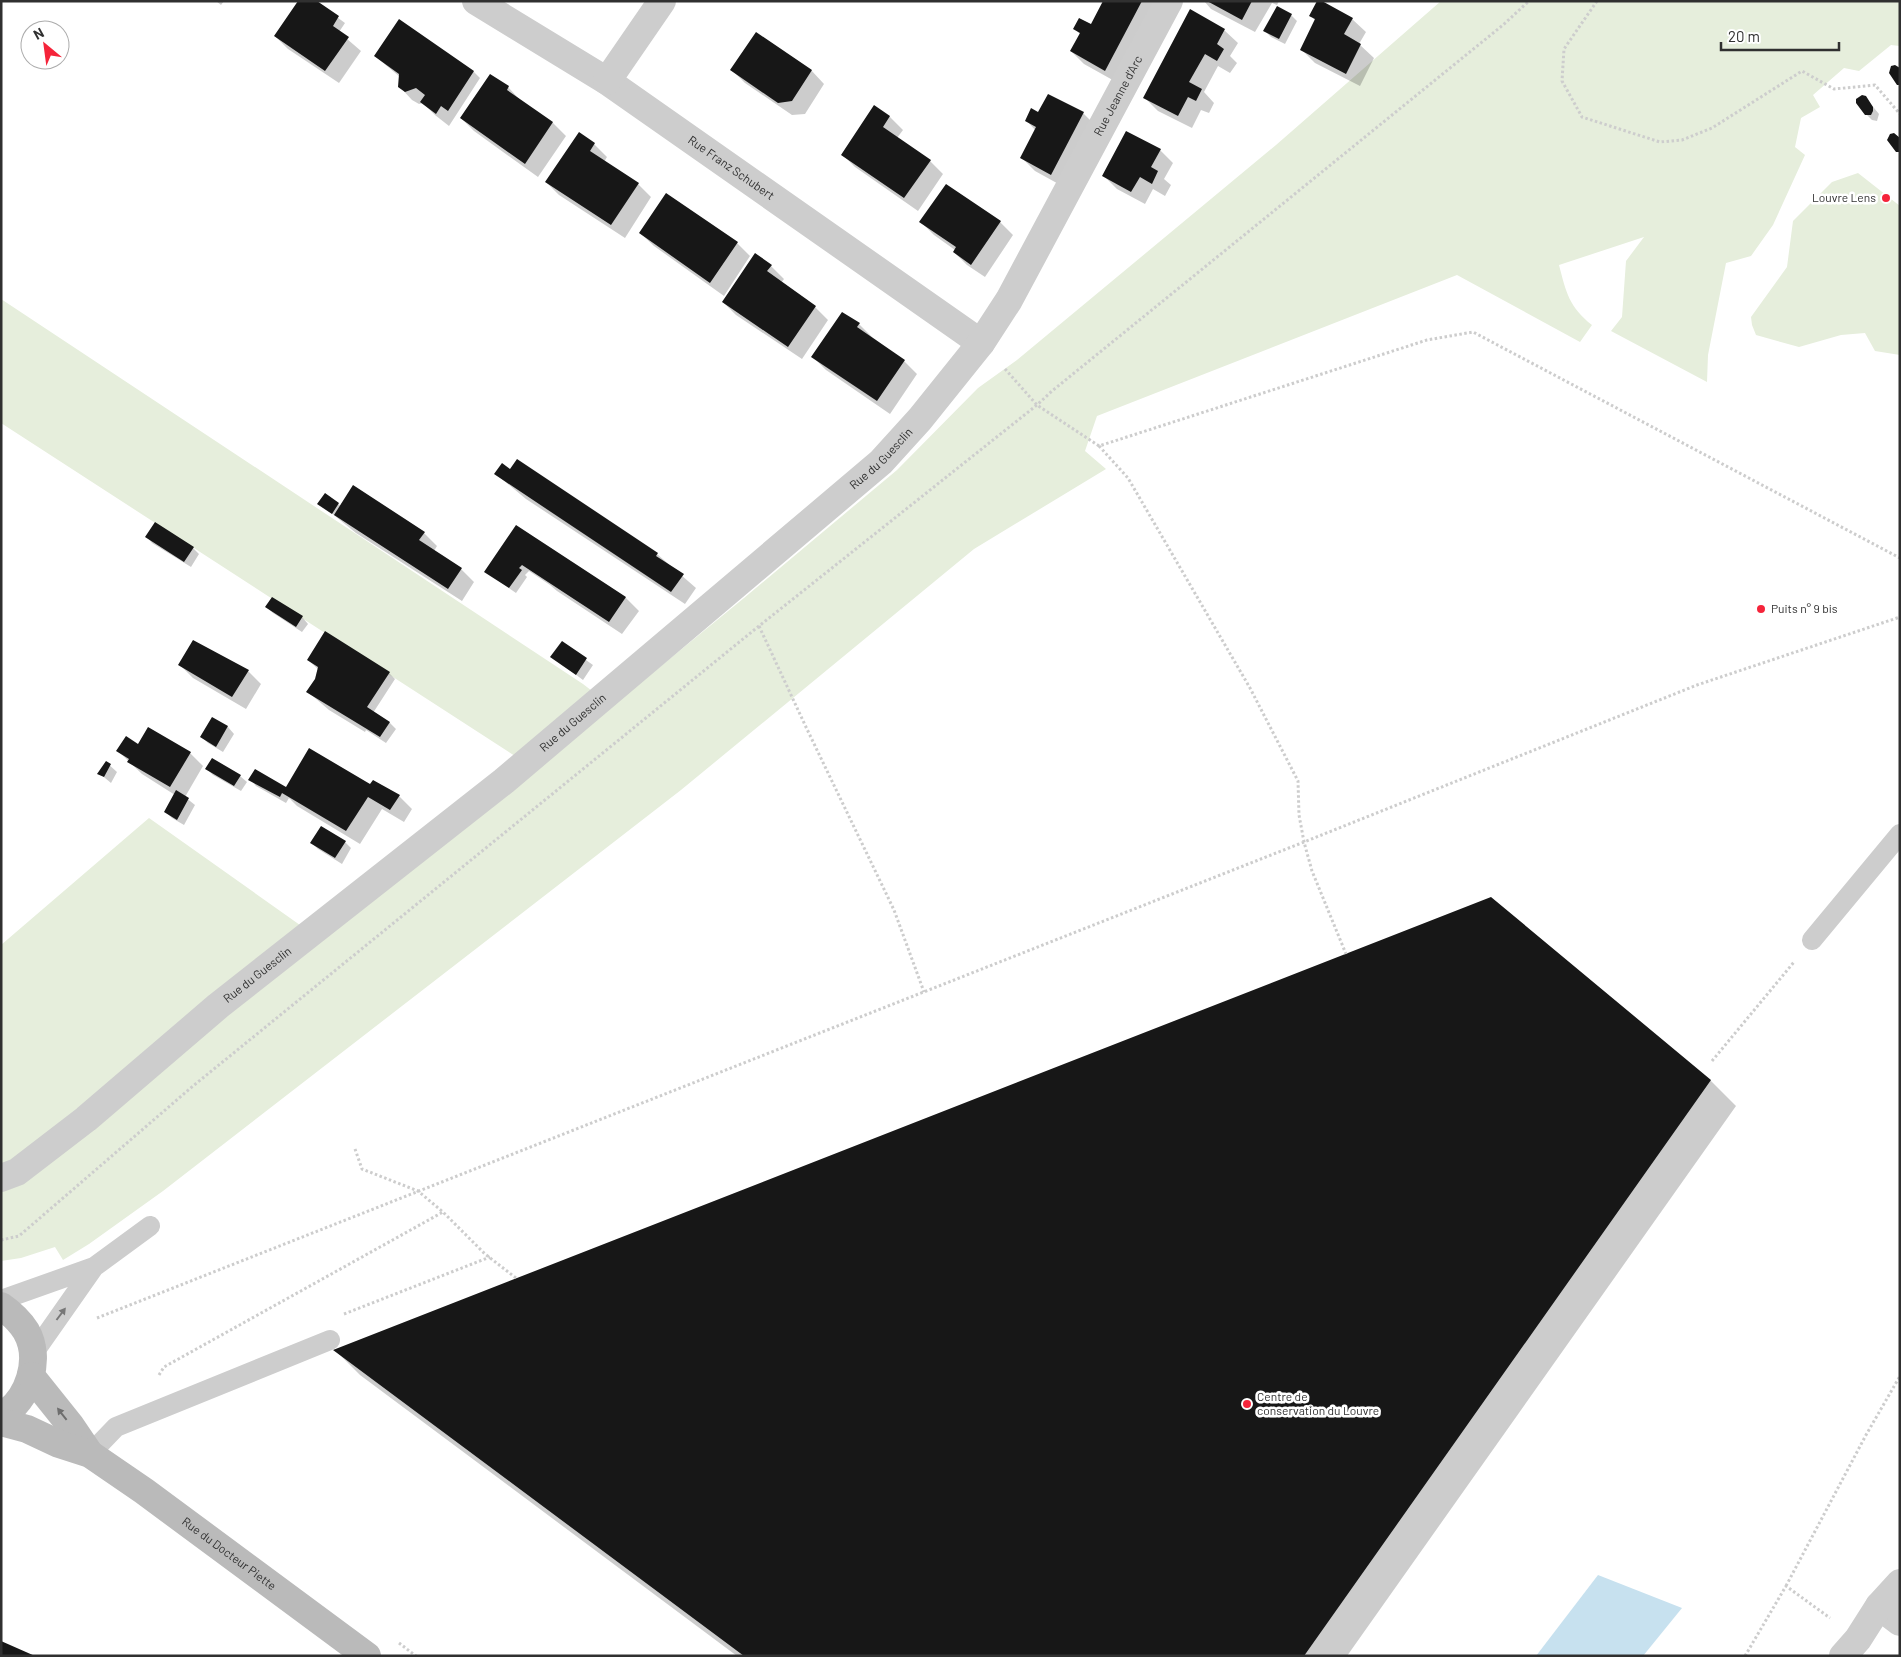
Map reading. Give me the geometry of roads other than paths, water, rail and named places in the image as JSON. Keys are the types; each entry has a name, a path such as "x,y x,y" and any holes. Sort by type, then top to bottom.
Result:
{"street":[{"name":"Rue Franz Schubert","path":"476,1 607,82 981,343"},
{"path":"607,82 662,1"},
{"name":"Rue Jeanne d'Arc","path":"1067,192 1170,1"},
{"name":"Rue du Guesclin","path":"1,1178 16,1172 86,1119 218,1006 504,781 880,462 898,445 981,343 1009,300 1067,192"},
{"path":"1,1306 14,1315 27,1332 32,1365 26,1390 17,1403 1,1416"},
{"name":"Rue du Docteur Piette","path":"32,1365 90,1454"},
{"name":"Rue du Docteur Piette","path":"1,1422 27,1429 59,1444 90,1454 144,1491 367,1656"},
{"path":"1851,1647 1890,1614 1900,1583"}],"lane":[{"path":"1812,940 1900,834"},
{"path":"1,1300 94,1267 150,1226"},
{"path":"32,1365 94,1267"},
{"path":"90,1454 116,1427 330,1340"}],"water":[{"path":"1598,1575 1682,1608 1643,1656 1536,1656"}],"place":[{"name":"Louvre Lens","path":"1886,198"},
{"name":"Puits n° 9 bis","path":"1761,609"},
{"name":"Centre de conservation du Louvre","path":"1247,1404"}]}
